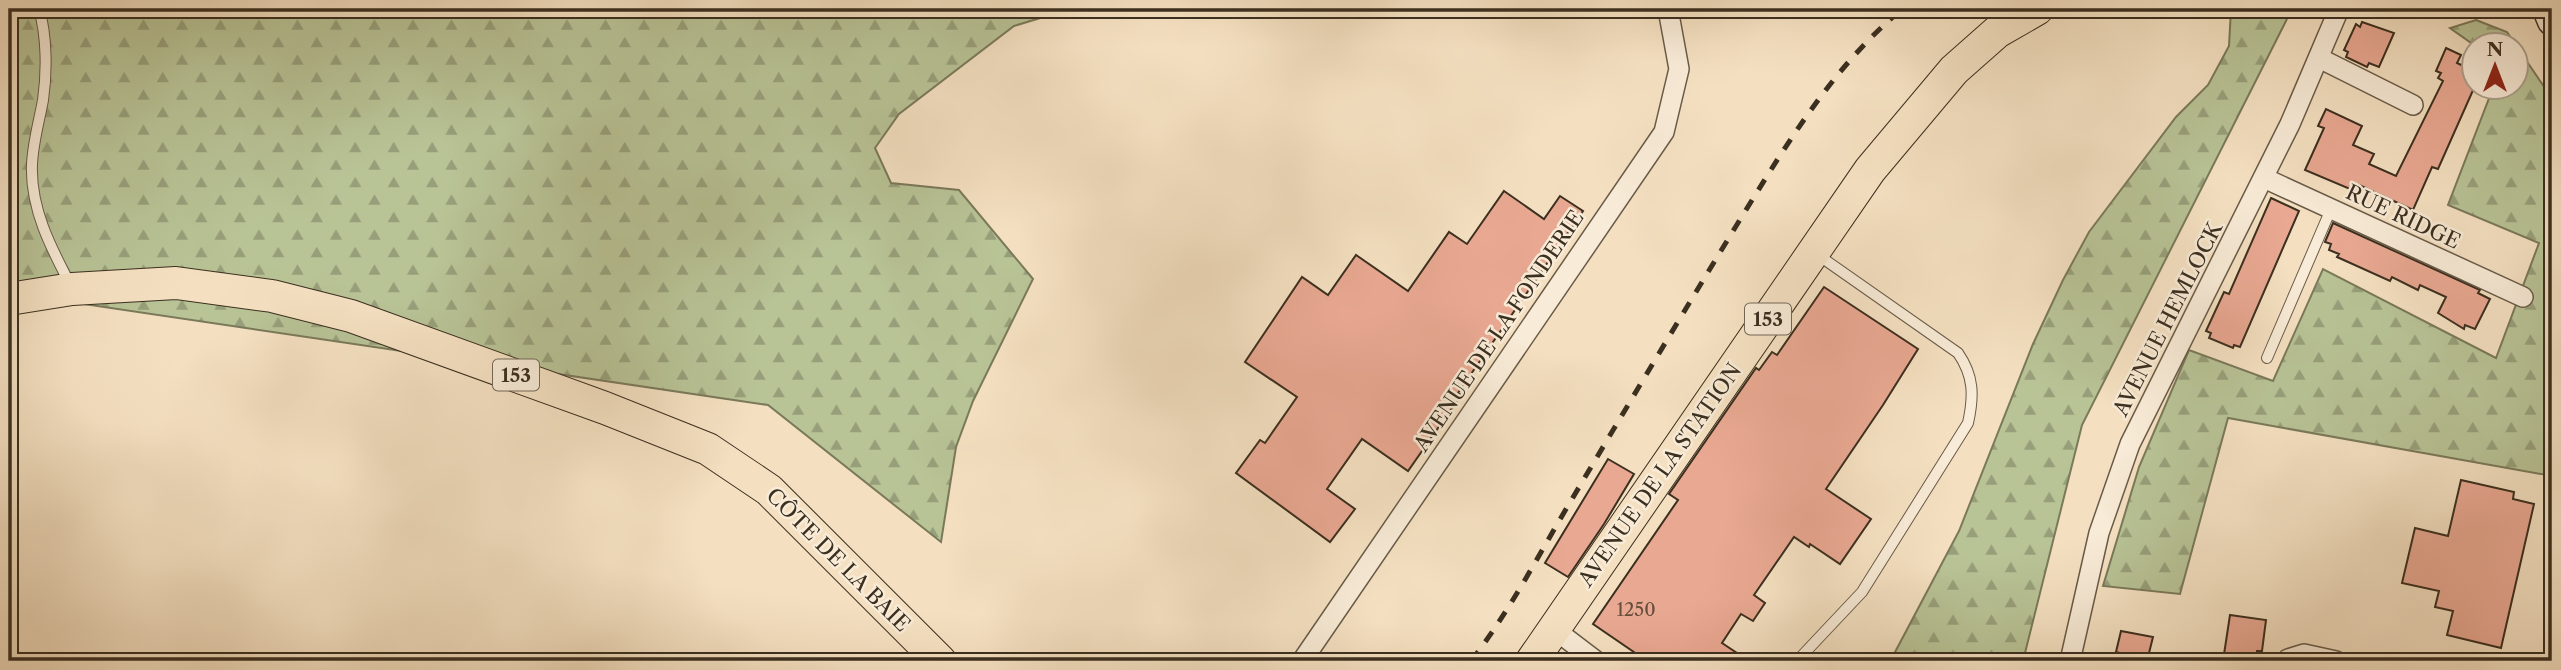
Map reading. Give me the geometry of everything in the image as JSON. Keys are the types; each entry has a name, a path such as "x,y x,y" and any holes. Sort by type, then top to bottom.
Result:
{"main road":[{"name":"AVENUE DE LA STATION","path":"1532,661 1870,170 1954,70 1997,32 2037,9"},
{"name":"CÔTE DE LA BAIE","path":"9,299 72,289 176,283 272,296 338,312 605,408 708,449 769,490 940,661"}],"street":[{"name":"AVENUE DE LA FONDERIE","path":"1302,661 1664,132 1679,69 1668,9"},
{"name":"AVENUE HEMLOCK","path":"2070,661 2099,533 2130,444 2264,177 2339,9"},
{"path":"2547,9 2552,20"},
{"path":"2319,58 2413,105"},
{"name":"RUE RIDGE","path":"2264,177 2522,297"},
{"path":"1553,629 1595,661"},
{"path":"2288,660 2304,654 2336,661"}],"lane":[{"path":"39,9 45,53 43,99 33,146 33,192 47,241 72,289"},
{"path":"2267,358 2331,209"},
{"path":"1797,661 1863,593 1968,423 1973,401 1967,367 1958,353 1814,253"}],"green space":[{"path":"9,9 1070,9 1014,26 899,114 875,148 891,183 959,190 1033,279 973,401 956,447 941,542 768,405 9,293"},
{"path":"2231,9 2292,9 2082,425 2023,661 1886,661 1894,654 1959,531 2033,344 2063,280 2089,232 2176,117 2208,85 2229,46"},
{"path":"2476,20 2507,32 2460,32 2460,35 2450,28"},
{"path":"2530,66 2552,102 2552,476 2228,418 2180,594 2103,586 2139,467 2189,350 2273,381 2323,269 2496,358 2539,243 2448,205 2488,102 2530,102"}],"building":[{"path":"2362,22 2394,33 2379,67 2369,63 2367,67 2346,57 2348,52 2344,50 2356,24 2360,27"},
{"path":"2446,48 2460,55 2457,63 2460,64 2460,102 2468,102 2438,169 2432,167 2413,210 2359,185 2357,192 2305,170 2324,128 2318,126 2326,109 2362,126 2353,145 2374,154 2369,164 2396,176 2443,81 2438,78 2441,73 2436,71"},
{"path":"1504,191 1544,219 1560,196 1583,211 1408,471 1362,439 1327,489 1355,509 1330,542 1236,473 1260,440 1265,443 1297,397 1245,362 1302,277 1328,295 1356,255 1408,291 1449,232 1467,244"},
{"path":"2271,198 2299,211 2240,347 2234,345 2233,348 2209,338 2211,333 2206,331 2224,292 2229,294"},
{"path":"2333,223 2480,290 2478,293 2490,299 2475,329 2465,325 2464,329 2438,313 2446,297 2420,285 2418,290 2392,277 2390,281 2337,257 2339,254 2329,250 2331,244 2325,242"},
{"path":"1824,287 1918,349 1826,489 1871,519 1840,564 1794,537 1754,595 1765,603 1753,621 1741,614 1722,643 1749,661 1647,661 1593,624 1678,500 1669,494 1756,368 1759,370 1772,352 1777,355"},
{"path":"1608,459 1634,474 1568,577 1545,563"},
{"path":"2461,480 2514,492 2513,499 2534,504 2501,648 2447,635 2453,611 2435,607 2439,591 2402,583 2415,528 2448,536"},
{"path":"2230,615 2266,620 2262,651 2257,651 2256,661 2223,661"},
{"path":"2121,631 2153,637 2147,661 2126,661 2127,655 2116,652"}],"railway":[{"path":"1471,661 1511,602 1698,288 1794,134 1854,55 1902,9"}]}
